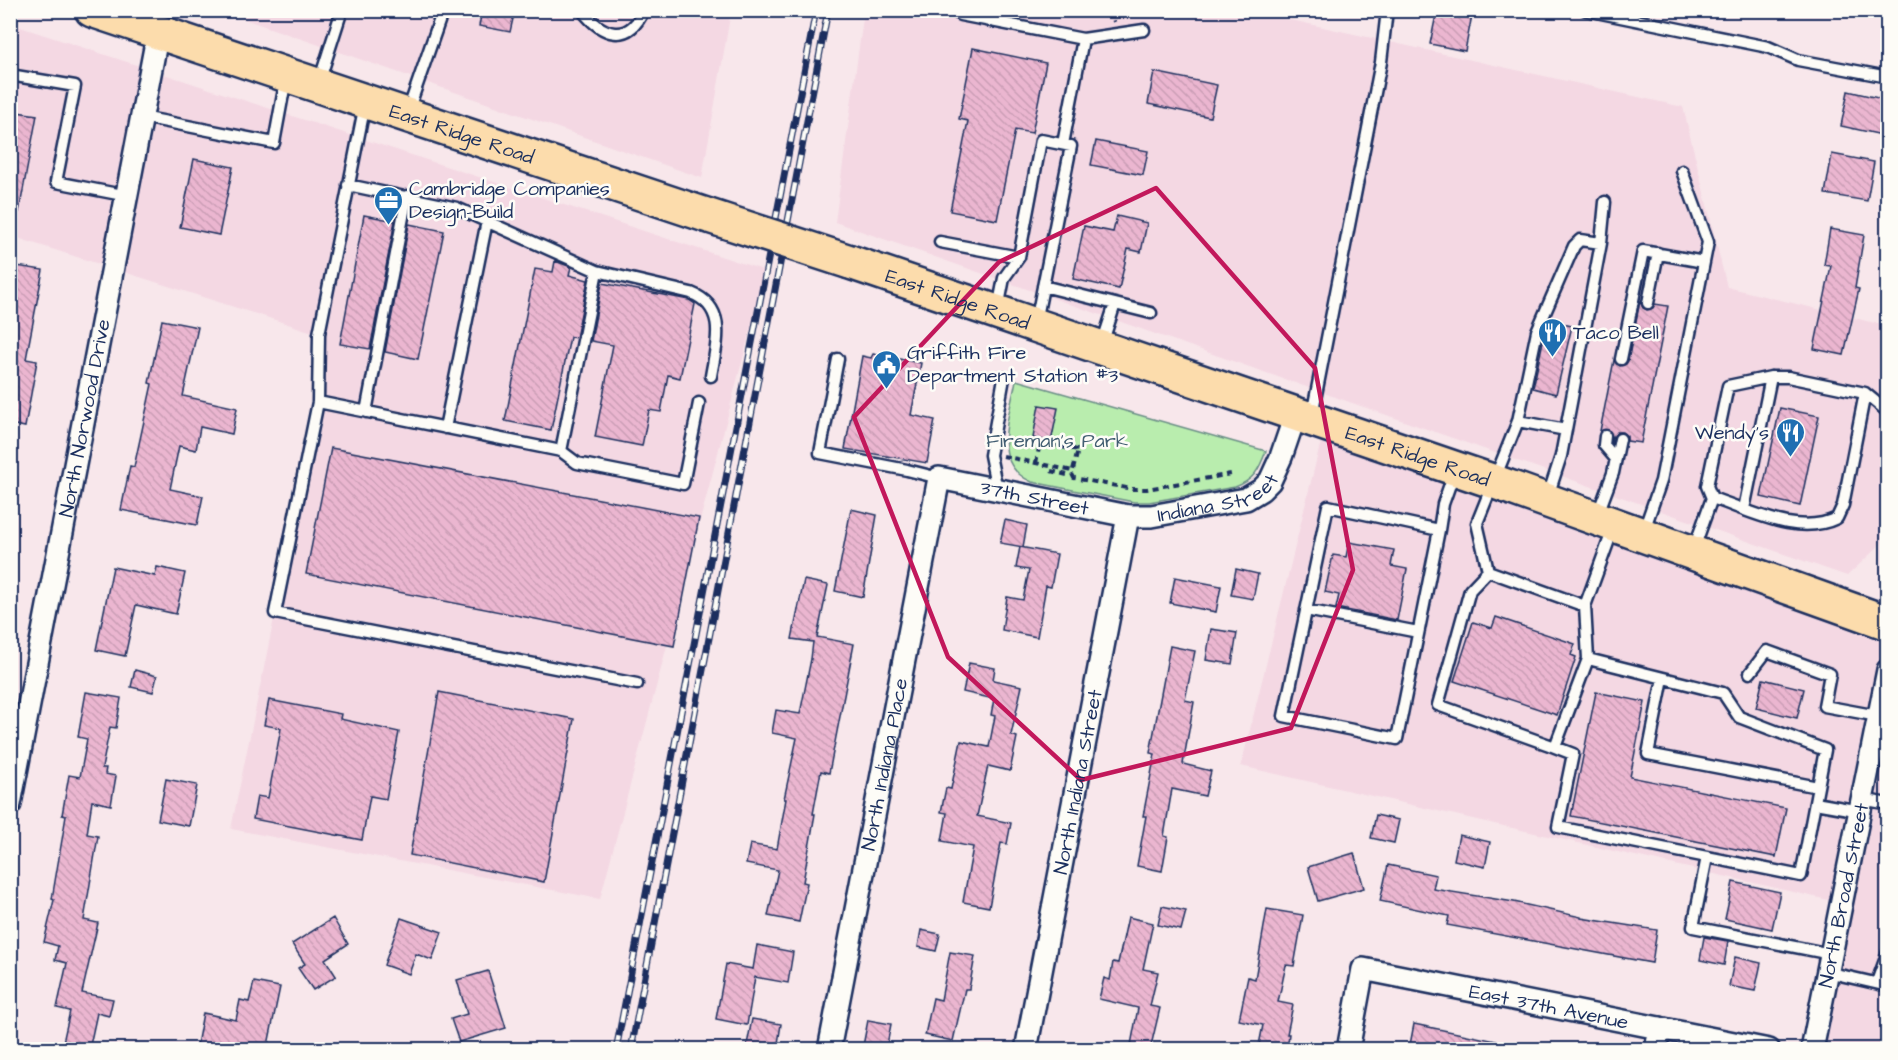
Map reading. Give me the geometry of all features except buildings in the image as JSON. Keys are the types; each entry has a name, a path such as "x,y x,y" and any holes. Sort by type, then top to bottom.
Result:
{"main road":[{"name":"East Ridge Road","path":"92,10 139,22 287,75 1304,416 1887,623"}],"street":[{"name":"North Norwood Drive","path":"10,804 142,117 139,22"},
{"name":"Indiana Street","path":"1128,516 1151,516 1246,499 1261,490 1270,480 1304,416"},
{"name":"37th Street","path":"939,478 1128,516"},
{"name":"North Indiana Place","path":"829,1050 939,478"},
{"name":"North Indiana Street","path":"1026,1050 1128,516"},
{"name":"North Broad Street","path":"1812,1050 1887,670"},
{"name":"East 37th Avenue","path":"1348,1050 1363,969 1769,1050"},
{"path":"1656,1050 1660,1028"}],"lane":[{"path":"318,85 342,10"},
{"path":"406,114 443,10"},
{"path":"582,10 591,22 604,31 617,34 630,31 639,22 644,10"},
{"path":"1304,416 1381,62 1387,10"},
{"path":"1586,10 1768,47 1798,60 1887,77"},
{"path":"960,15 1083,39 1144,30"},
{"path":"1063,144 1083,39"},
{"path":"10,75 75,86 56,182 128,196"},
{"path":"142,117 274,143 287,75"},
{"path":"365,101 319,334 318,402 275,613 637,684"},
{"path":"997,312 1004,278 1019,256 1041,140 1071,146 1036,325"},
{"path":"1555,747 1588,659 1586,606 1617,527 1661,481 1708,242 1682,171"},
{"path":"348,185 443,204 487,221 597,271 701,297 709,304 719,327 711,376"},
{"path":"366,412 407,196"},
{"path":"1546,502 1561,456 1601,243 1605,202"},
{"path":"445,428 487,221"},
{"path":"1488,571 1477,523 1518,421 1537,331 1574,246 1580,240 1601,243"},
{"path":"940,242 1019,256"},
{"path":"1621,359 1643,251 1704,262"},
{"path":"1648,303 1658,254"},
{"path":"561,451 597,271"},
{"path":"1043,286 1151,313"},
{"path":"1101,347 1115,304"},
{"path":"838,359 820,453 939,478"},
{"path":"1744,509 1771,377"},
{"path":"1692,554 1712,498 1707,486 1728,386 1771,377 1788,377 1865,393 1887,412"},
{"path":"997,490 990,453 1004,378"},
{"path":"1712,498 1772,519 1808,526 1820,525 1838,518 1843,506 1865,393"},
{"path":"318,402 561,451 577,463 683,484 699,403"},
{"path":"1518,421 1566,430"},
{"path":"1605,436 1604,445 1616,459"},
{"path":"1617,527 1613,473 1620,439"},
{"path":"1439,530 1328,506 1284,716 1397,739 1439,530 1443,504 1455,469"},
{"path":"1488,571 1586,606"},
{"path":"1488,571 1470,590 1438,705 1573,754 1558,827 1801,876 1825,750 1739,717 1723,693 1588,659"},
{"path":"1306,610 1418,632"},
{"path":"1750,673 1767,651 1830,674 1824,706 1878,716"},
{"path":"1662,678 1648,753 1818,787"},
{"path":"1815,803 1887,804"},
{"path":"1707,857 1693,927 1829,963 1882,984 1887,952"}],"path":[{"path":"1036,463 1040,443 1078,450 1072,474 1074,478 1132,489 1147,489 1231,474"},
{"path":"990,453 1036,463 1067,475"},
{"path":"1051,471 1073,471"}],"highlighted area":[{"path":"1156,188 1315,368 1353,570 1291,728 1081,780 948,657 854,417 999,262"}],"shaded area":[{"path":"221,11 731,11 702,178"},
{"path":"864,11 1251,11 1683,107 1727,287 1887,326 1888,512 1881,544 1847,576 835,222"},
{"path":"11,24 766,271 600,899 231,829 318,403 319,334 11,236"},
{"path":"1324,429 1887,629 1887,642 1837,902 1241,766"},
{"path":"1887,670 1887,1049 1815,1049"}],"green space":[{"name":"Fireman’s Park","path":"1016,380 1266,451 1255,474 1242,484 1149,502 1134,502 1032,482 1019,474 1006,451 1007,423"}],"railway":[{"path":"616,1050 816,10"},
{"path":"631,1050 828,10"}],"place":[{"name":"Cambridge Companies Design-Build","path":"388,226"},
{"name":"Taco Bell","path":"1552,358"},
{"name":"Griffith Fire Department Station #3","path":"886,390"},
{"name":"Wendy's","path":"1790,458"}]}
